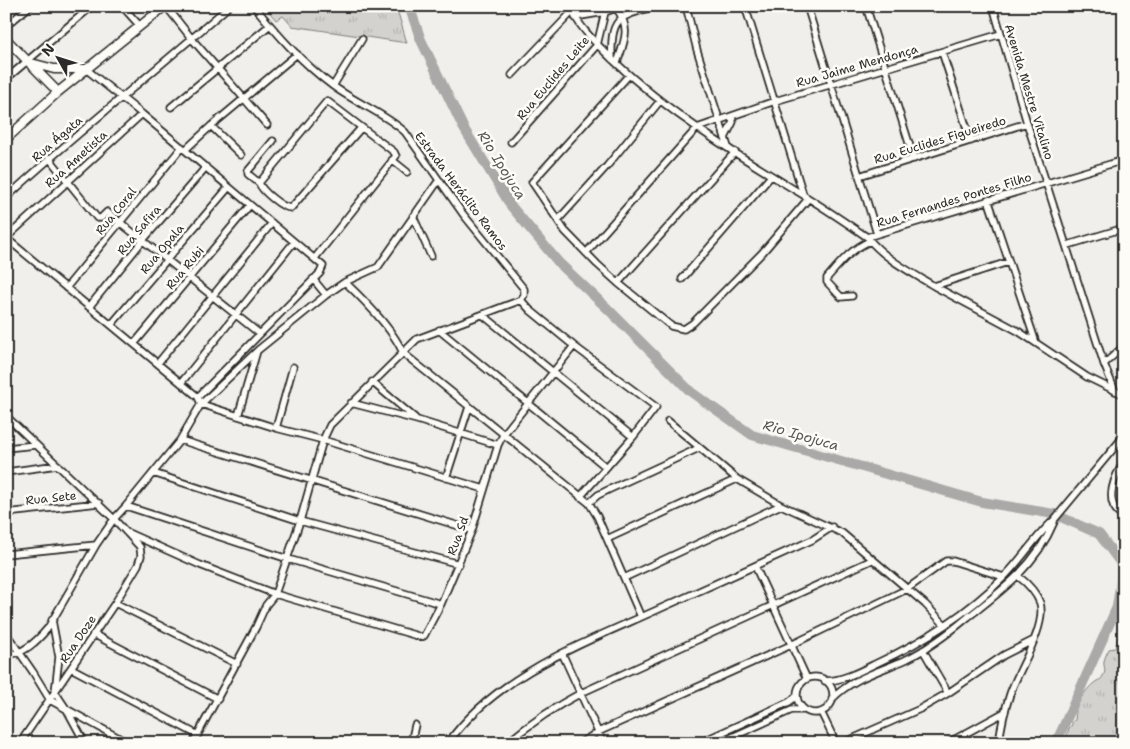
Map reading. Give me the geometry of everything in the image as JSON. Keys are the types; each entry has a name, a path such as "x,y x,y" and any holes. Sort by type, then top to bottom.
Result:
{"main road":[{"path":"6,138 58,92 166,6"},
{"path":"6,39 58,92"},
{"path":"29,62 54,69 86,70"}],"street":[{"path":"6,26 30,6"},
{"path":"6,80 92,6"},
{"path":"122,6 140,26"},
{"path":"166,6 217,69 267,125"},
{"name":"Rua Ágata","path":"6,198 49,158 229,6"},
{"name":"Estrada Heráclito Ramos","path":"254,6 297,54 333,86 405,132 463,214 524,289 522,300"},
{"path":"614,61 612,33 618,22 623,16 656,6"},
{"path":"686,6 697,50 728,147"},
{"path":"745,6 803,194"},
{"path":"806,6 876,234"},
{"path":"866,6 914,158"},
{"name":"Avenida Mestre Vitalino","path":"993,6 1027,123 1068,245 1104,364 1116,391"},
{"path":"512,75 573,12 619,7 623,16 626,36 614,61"},
{"name":"Rua Euclides Leite","path":"511,142 597,45 605,10"},
{"path":"573,12 597,45 614,61 660,101 697,128 771,176 803,194 868,239 888,258 934,286 1018,331 1087,377 1124,395"},
{"path":"171,107 270,24"},
{"name":"Rua Jaime Mendonça","path":"697,128 884,67 1001,34"},
{"path":"333,86 362,39"},
{"path":"942,52 971,141"},
{"name":"Rua Coral","path":"66,288 120,221 183,149 297,54"},
{"path":"86,70 142,114 323,266 313,279 198,397"},
{"path":"629,75 532,182 565,231 586,253 618,284 671,326 684,329 705,310 762,253 808,199"},
{"path":"259,183 327,101 394,152 396,156 315,258"},
{"path":"558,220 660,101"},
{"name":"Rua Ametista","path":"6,238 142,114"},
{"path":"725,138 734,122 732,117"},
{"name":"Rua Euclides Figueiredo","path":"859,176 1027,123"},
{"path":"211,126 241,156"},
{"path":"273,141 248,171 248,174 259,183 263,190 286,208 291,208 361,128"},
{"path":"586,253 697,128"},
{"path":"618,284 735,152"},
{"path":"49,158 97,218 101,218 107,212 120,221 260,334"},
{"path":"392,160 407,172"},
{"name":"Rua Fernandes Pontes Filho","path":"852,296 841,297 827,282 827,278 848,254 876,234 988,199 1124,160"},
{"name":"Rua Safira","path":"89,307 206,167"},
{"path":"682,279 771,176"},
{"path":"6,654 19,652 40,638 96,545 114,519 180,440 201,404 258,350 326,295 345,282 378,267 439,180"},
{"name":"Rua Opala","path":"111,325 229,187"},
{"path":"988,199 1036,343"},
{"name":"Rua Rubi","path":"134,344 250,205"},
{"path":"413,216 431,256"},
{"path":"158,363 272,223"},
{"path":"1068,245 1124,228"},
{"path":"6,238 198,397 201,404 484,489"},
{"path":"181,383 294,242"},
{"path":"934,286 1008,262"},
{"path":"313,279 326,295"},
{"path":"345,282 366,303 394,337 403,352 588,504 597,516 641,617"},
{"path":"193,743 237,664 266,605 275,594 300,521 323,440 330,425 350,403 417,339 522,300 530,310 574,346 656,407 633,437 580,497"},
{"path":"483,315 633,437"},
{"path":"440,330 606,467"},
{"name":"Rua Sd","path":"275,594 422,637 427,634 459,564 472,530 498,445 503,435 574,346"},
{"path":"1104,364 1124,346"},
{"path":"238,416 258,350"},
{"path":"276,428 293,367"},
{"path":"372,382 416,420"},
{"path":"350,403 416,420 498,445"},
{"path":"446,478 469,407"},
{"path":"6,416 126,532 200,565 275,594"},
{"path":"668,421 738,480 781,505 842,533 925,604 945,625"},
{"path":"825,681 834,681 863,670 901,652 945,625 988,592 1004,577 1056,518 1124,436"},
{"path":"180,440 472,530"},
{"path":"6,448 36,445"},
{"path":"588,504 598,495 698,448"},
{"path":"1124,462 1116,474 1112,495 1117,511 1119,513 1124,510"},
{"path":"6,472 58,465"},
{"path":"154,473 300,521 459,564"},
{"path":"607,539 738,480"},
{"name":"Rua Sete","path":"6,513 98,503"},
{"path":"624,578 781,505"},
{"path":"126,506 288,559 441,604"},
{"path":"832,698 843,688 923,650 962,622 1018,576 1034,557 1056,518"},
{"path":"448,743 458,729 486,703 521,676 562,653 812,540 832,527"},
{"name":"Rua Doze","path":"21,742 115,603 138,565 140,551 136,543 126,532"},
{"path":"6,554 96,545"},
{"path":"507,743 555,706 872,560"},
{"path":"580,743 598,732 792,645 906,589 946,561 953,561 1004,577"},
{"path":"755,566 807,679"},
{"path":"999,743 1000,729 1016,677 1034,640 1041,617 1041,604 1037,596 1018,576"},
{"path":"115,603 237,664"},
{"path":"52,620 58,657 55,692 85,743"},
{"path":"6,633 50,700 128,743"},
{"path":"93,634 218,699"},
{"path":"843,743 920,709 948,693 1004,655 1034,640"},
{"path":"923,650 948,693"},
{"path":"562,653 603,743"},
{"path":"71,668 198,735"},
{"path":"719,743 792,710 821,712 830,704 832,698 832,691 825,681 820,678 807,679 801,684 797,696 799,704 804,710"},
{"path":"699,743 788,702 797,696"},
{"path":"821,712 836,743"},
{"path":"948,743 1005,712"},
{"path":"411,743 415,725"}],"green space":[{"path":"264,6 396,6 407,43 292,26 283,16 276,20"},
{"path":"1124,626 1123,743 1059,743 1060,740 1066,738 1072,722 1075,720 1076,711 1074,707 1089,688 1103,676 1105,672 1105,656 1109,649 1115,648"}],"waterway":[{"name":"Rio Ipojuca","path":"409,6 421,40 463,127 511,206 559,263 691,392 752,435 982,502 1054,514 1099,534 1123,566 1117,607 1056,743"}]}
